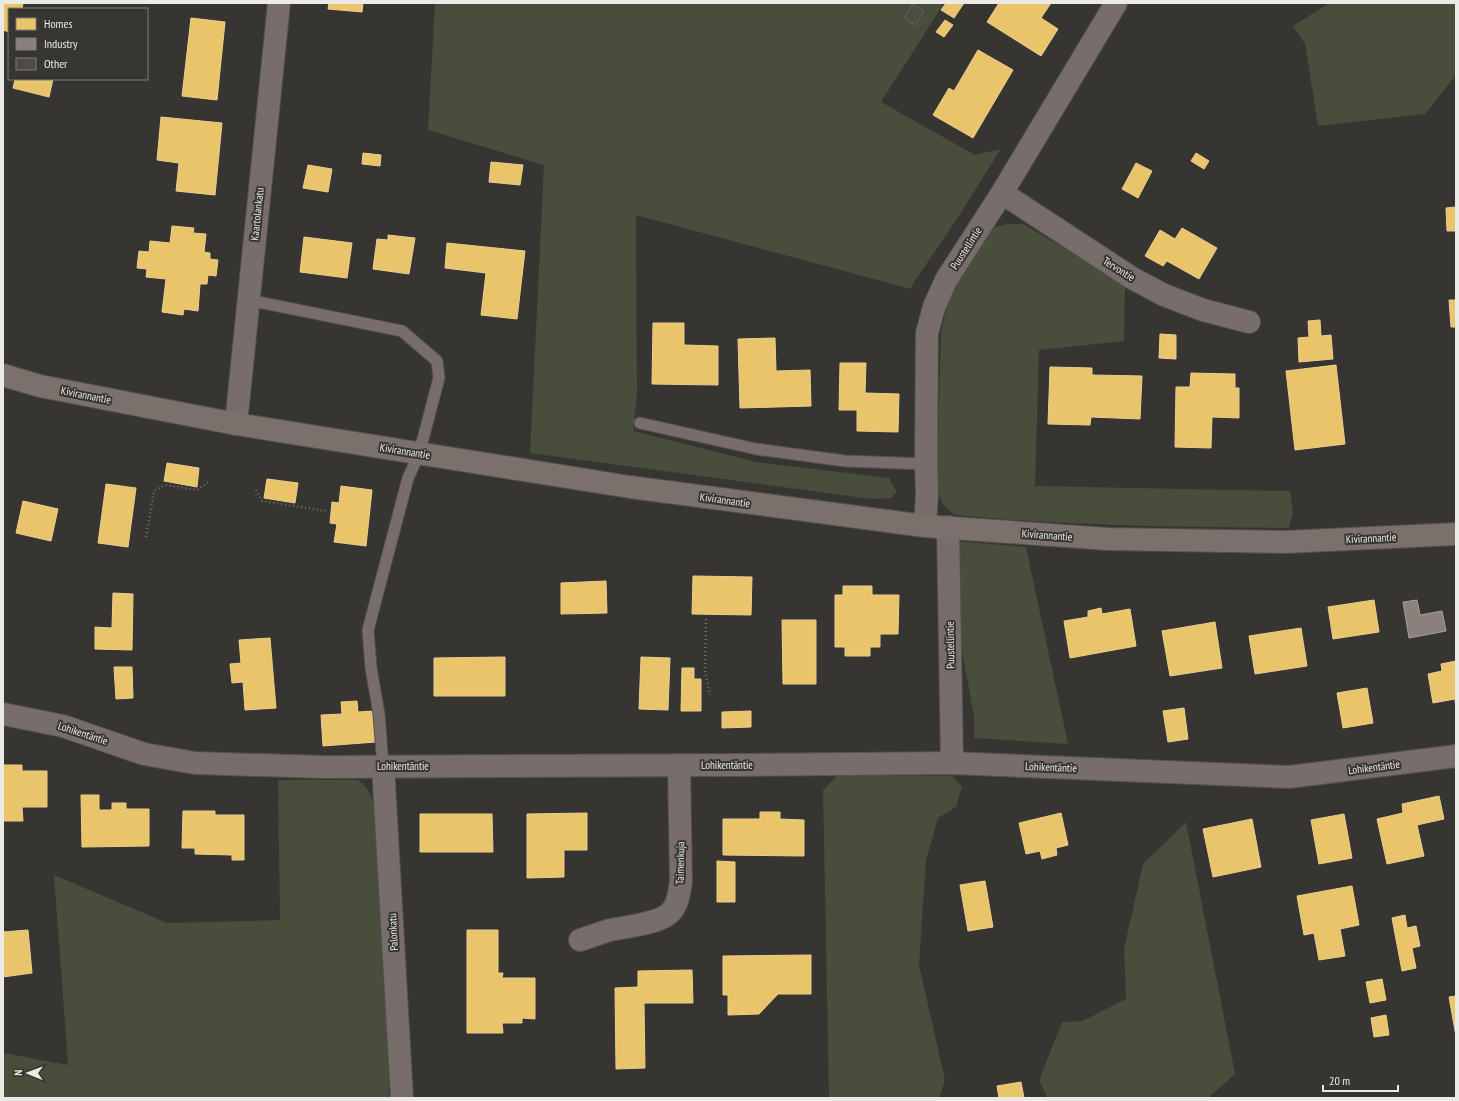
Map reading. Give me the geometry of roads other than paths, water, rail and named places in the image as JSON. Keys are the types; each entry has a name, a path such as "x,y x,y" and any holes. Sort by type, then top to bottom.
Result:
{"street":[{"name":"Kaartolankatu","path":"236,424 279,3"},
{"name":"Puustellintie","path":"926,526 927,333 934,307 946,280 1002,193 1116,3"},
{"name":"Tervontie","path":"1002,193 1132,278 1164,295 1203,310 1248,322"},
{"name":"Kivirannantie","path":"3,375 40,386 236,424 419,454 638,488 926,526 1108,539 1285,542 1456,534"},
{"name":"Puustellintie","path":"948,528 952,763"},
{"name":"Lohikentäntie","path":"3,714 63,726 144,754 195,763 324,767 952,763 1289,777 1456,756"},
{"name":"Taimenkuja","path":"580,940 608,931 650,922 667,915 674,908 679,896 680,882 679,765"},
{"name":"Palonkatu","path":"383,766 402,1098"}],"lane":[{"path":"248,300 402,331 438,361 439,378 419,454 408,478 368,630 371,668 379,714 383,766"},
{"path":"640,423 756,449 845,461 926,464"}]}
